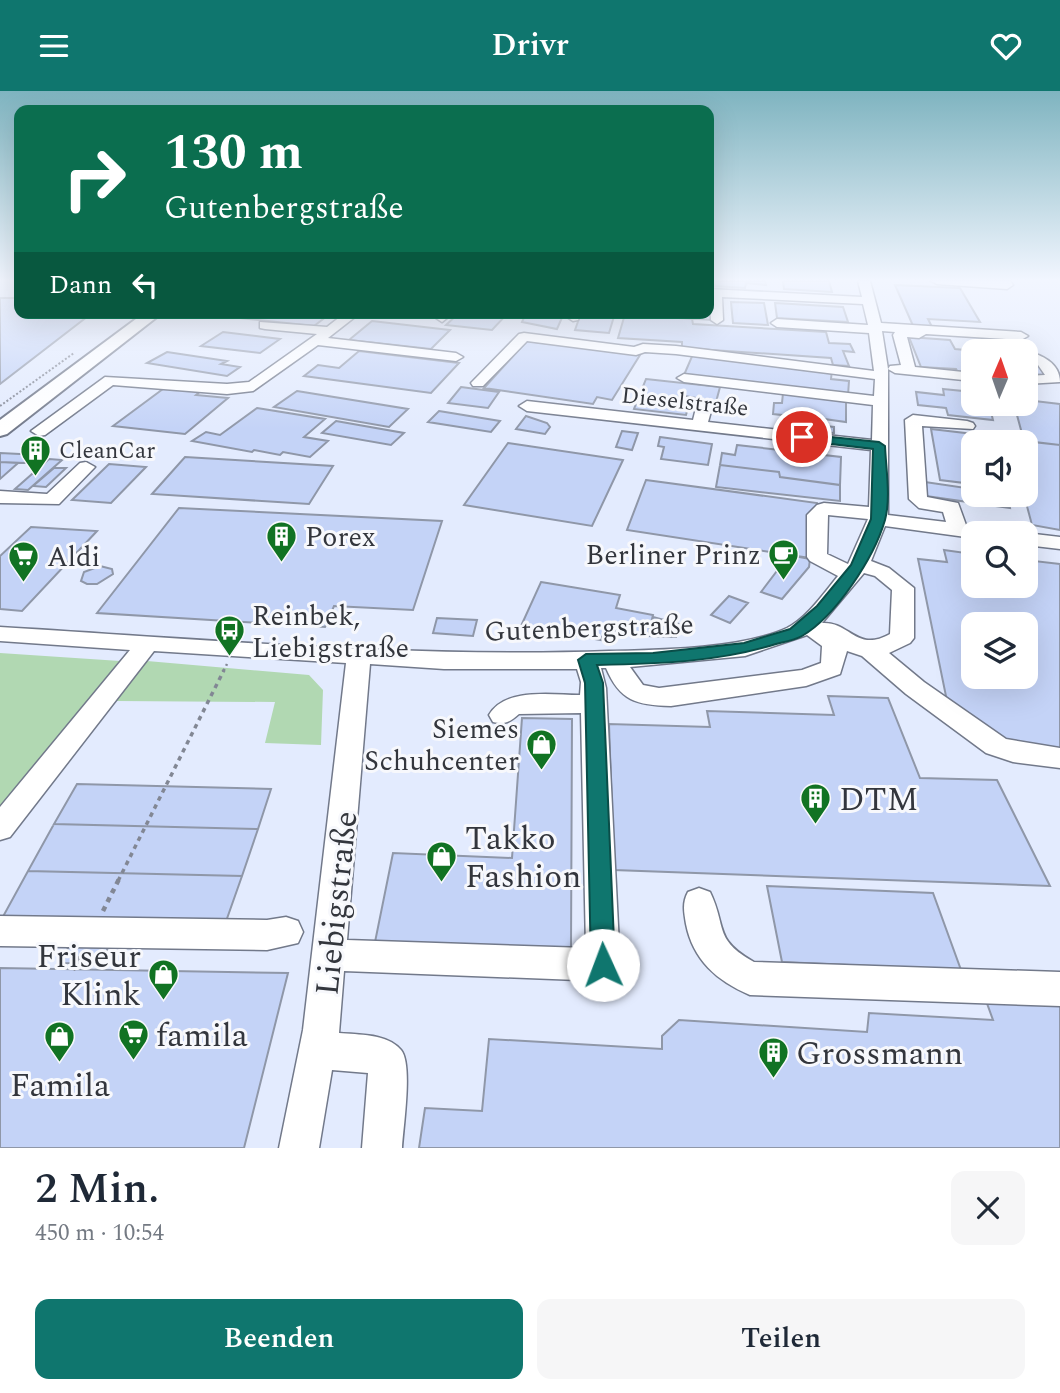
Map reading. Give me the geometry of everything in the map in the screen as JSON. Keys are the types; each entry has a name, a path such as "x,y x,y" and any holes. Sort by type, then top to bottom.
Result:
{"main road":[{"path":"0,430 131,330"}],"street":[{"path":"292,330 456,357"},
{"path":"289,347 331,330"},
{"name":"Gutenbergstraße","path":"0,634 444,661 586,660 707,652 745,648 796,632 855,569 878,517 882,371 875,330"},
{"path":"917,330 1021,336"},
{"path":"909,370 901,333 965,339"},
{"path":"39,431 110,380 242,389 253,386 315,335"},
{"path":"478,383 524,337 636,351 643,348 676,350 882,371"},
{"path":"1038,358 1055,379 1038,380"},
{"path":"684,378 881,408 913,420 967,426"},
{"path":"681,401 705,404 699,426"},
{"name":"Dieselstraße","path":"527,406 602,420 699,426 880,454 916,466"},
{"path":"913,420 918,499 951,507 958,530"},
{"path":"38,514 86,467"},
{"path":"0,497 52,500"},
{"path":"871,651 889,647 902,638 903,588 882,572 855,569 817,557 817,515 824,509 961,530"},
{"path":"1038,540 1060,543"},
{"path":"808,622 855,647 871,651 915,688 996,746 1013,752 1060,758"},
{"path":"615,659 623,681 633,693 641,695 671,697 806,678 831,668 837,655 836,647 808,622"},
{"path":"0,828 148,643"},
{"path":"707,652 722,688"},
{"name":"Liebigstraße","path":"299,1148 317,1050 329,955 359,656"},
{"path":"329,955 603,965 594,683 586,660"},
{"path":"502,715 518,705 582,705 588,704 593,698"},
{"path":"699,902 702,931 710,949 725,965 750,978 1060,989"},
{"path":"0,931 267,935 286,932"},
{"path":"317,1050 376,1055 388,1063 382,1148"}],"lane":[{"path":"1038,356 1060,355"},
{"path":"882,371 909,370 961,376"}],"path":[{"path":"0,406 78,351"},
{"path":"73,969 235,648"}],"green space":[{"path":"0,653 120,661 0,806"},
{"path":"147,661 309,675 323,690 321,745 265,743 275,702 116,701"}],"building":[{"path":"0,330 70,330 0,384"},
{"path":"361,330 450,330 431,349 349,340"},
{"path":"579,330 610,330 609,333"},
{"path":"620,330 798,330 826,332 829,343 850,344 854,352 843,351 849,366 833,365 831,358 682,348 682,342 618,338"},
{"path":"223,332 280,339 260,353 201,346"},
{"path":"909,337 950,340 955,349 961,350 961,375 956,369 921,367"},
{"path":"527,341 640,355 612,400 597,397 593,404 484,388"},
{"path":"359,351 459,363 431,393 304,376 318,365 339,368"},
{"path":"167,352 227,361 221,364 240,367 227,376 147,363"},
{"path":"693,354 832,370 831,379 849,381 848,395 684,375"},
{"path":"1038,364 1045,375 1038,375"},
{"path":"646,379 720,387 716,402 672,397 669,404 649,401 648,404 688,408 686,415 634,409"},
{"path":"167,386 202,390 196,395 228,398 185,434 113,426"},
{"path":"461,387 499,392 488,408 448,403"},
{"path":"943,389 961,391 961,416 948,415 946,408 918,405 916,392 944,395"},
{"path":"297,391 408,409 389,427 274,407"},
{"path":"783,393 846,400 846,422 824,419 825,426 834,427 834,433 802,429 801,417 773,414 774,403 782,403"},
{"path":"1038,401 1060,404 1060,445 1038,443 1038,430 1021,430 1018,417 1038,417"},
{"path":"257,408 325,419 304,437 328,441 310,457 283,452 280,455 254,450 252,452 192,441 206,432 220,435"},
{"path":"439,411 500,421 491,432 428,422"},
{"path":"526,416 547,423 550,427 545,434 516,429"},
{"path":"966,417 992,417 993,420"},
{"path":"336,421 404,433 391,445 322,433"},
{"path":"931,429 961,433 961,483 940,480"},
{"path":"622,431 638,433 632,450 616,447"},
{"path":"660,437 712,444 708,465 661,459 664,447 658,446"},
{"path":"1038,442 1060,445 1060,530 1038,526 1038,521 1031,521 1027,507 1038,507"},
{"path":"508,443 623,460 592,526 464,505"},
{"path":"737,445 841,457 840,485 780,477 779,472 720,465 722,453 735,455"},
{"path":"0,453 37,453 25,463 0,462"},
{"path":"185,457 333,466 309,504 152,494"},
{"name":"CleanCar","path":"49,459 62,460 28,490 15,489"},
{"path":"0,462 18,463 0,479"},
{"path":"109,464 146,467 111,503 72,500"},
{"path":"720,465 779,472 780,477 840,485 840,501 716,487"},
{"path":"54,468 66,468 46,487 33,486"},
{"path":"646,480 817,503 810,558 627,530"},
{"path":"925,482 961,487 961,501 926,496"},
{"name":"Porex","path":"179,508 442,521 413,610 334,606 325,627 97,613"},
{"name":"Aldi","path":"31,527 97,531 22,611 0,609 0,556"},
{"path":"944,550 961,552 961,598 1038,598 1038,561 1060,564 1060,751 993,741 948,706 918,559 947,562"},
{"path":"789,555 810,559 809,567 782,599 761,592"},
{"path":"100,566 112,569 113,574 97,584 81,581 84,572"},
{"path":"541,582 620,595 616,608 653,615 648,636 605,629 601,640 521,626"},
{"path":"729,596 748,603 730,623 711,615"},
{"path":"653,617 679,624 676,637 648,636"},
{"path":"437,618 477,620 473,636 433,633"},
{"name":"DTM","path":"828,696 888,698 920,778 997,780 1050,886 614,870 609,724 710,727 707,711 834,715"},
{"path":"522,718 572,719 571,950 375,942 393,853 512,858"},
{"path":"77,784 271,789 258,829 54,824"},
{"path":"54,824 258,829 242,876 28,871"},
{"path":"28,871 242,876 224,927 0,922"},
{"path":"767,886 933,893 961,970 782,962"},
{"path":"79,924 118,925 101,964 61,963"},
{"name":"famila","path":"0,968 288,973 244,1148 0,1148"},
{"name":"Grossmann","path":"984,995 1060,1000 1060,1148 419,1148 425,1108 482,1111 489,1039 662,1049 662,1036 679,1020 867,1032 869,1013 993,1020"}],"place":[{"name":"CleanCar","path":"36,477"},
{"name":"Porex","path":"282,563"},
{"name":"Berliner Prinz","path":"784,581"},
{"name":"Aldi","path":"24,583"},
{"name":"Reinbek, Liebigstraße","path":"229,658"},
{"name":"Siemes Schuhcenter","path":"542,771"},
{"name":"DTM","path":"816,825"},
{"name":"Takko Fashion","path":"442,883"},
{"name":"Friseur Klink","path":"164,1001"},
{"name":"famila","path":"133,1061"},
{"name":"Famila","path":"60,1064"},
{"name":"Grossmann","path":"773,1079"}],"route":[{"path":"603,965 594,683 586,660 653,658 745,648 796,632 822,610 858,566 878,519 881,483 879,446 802,437"}]}
